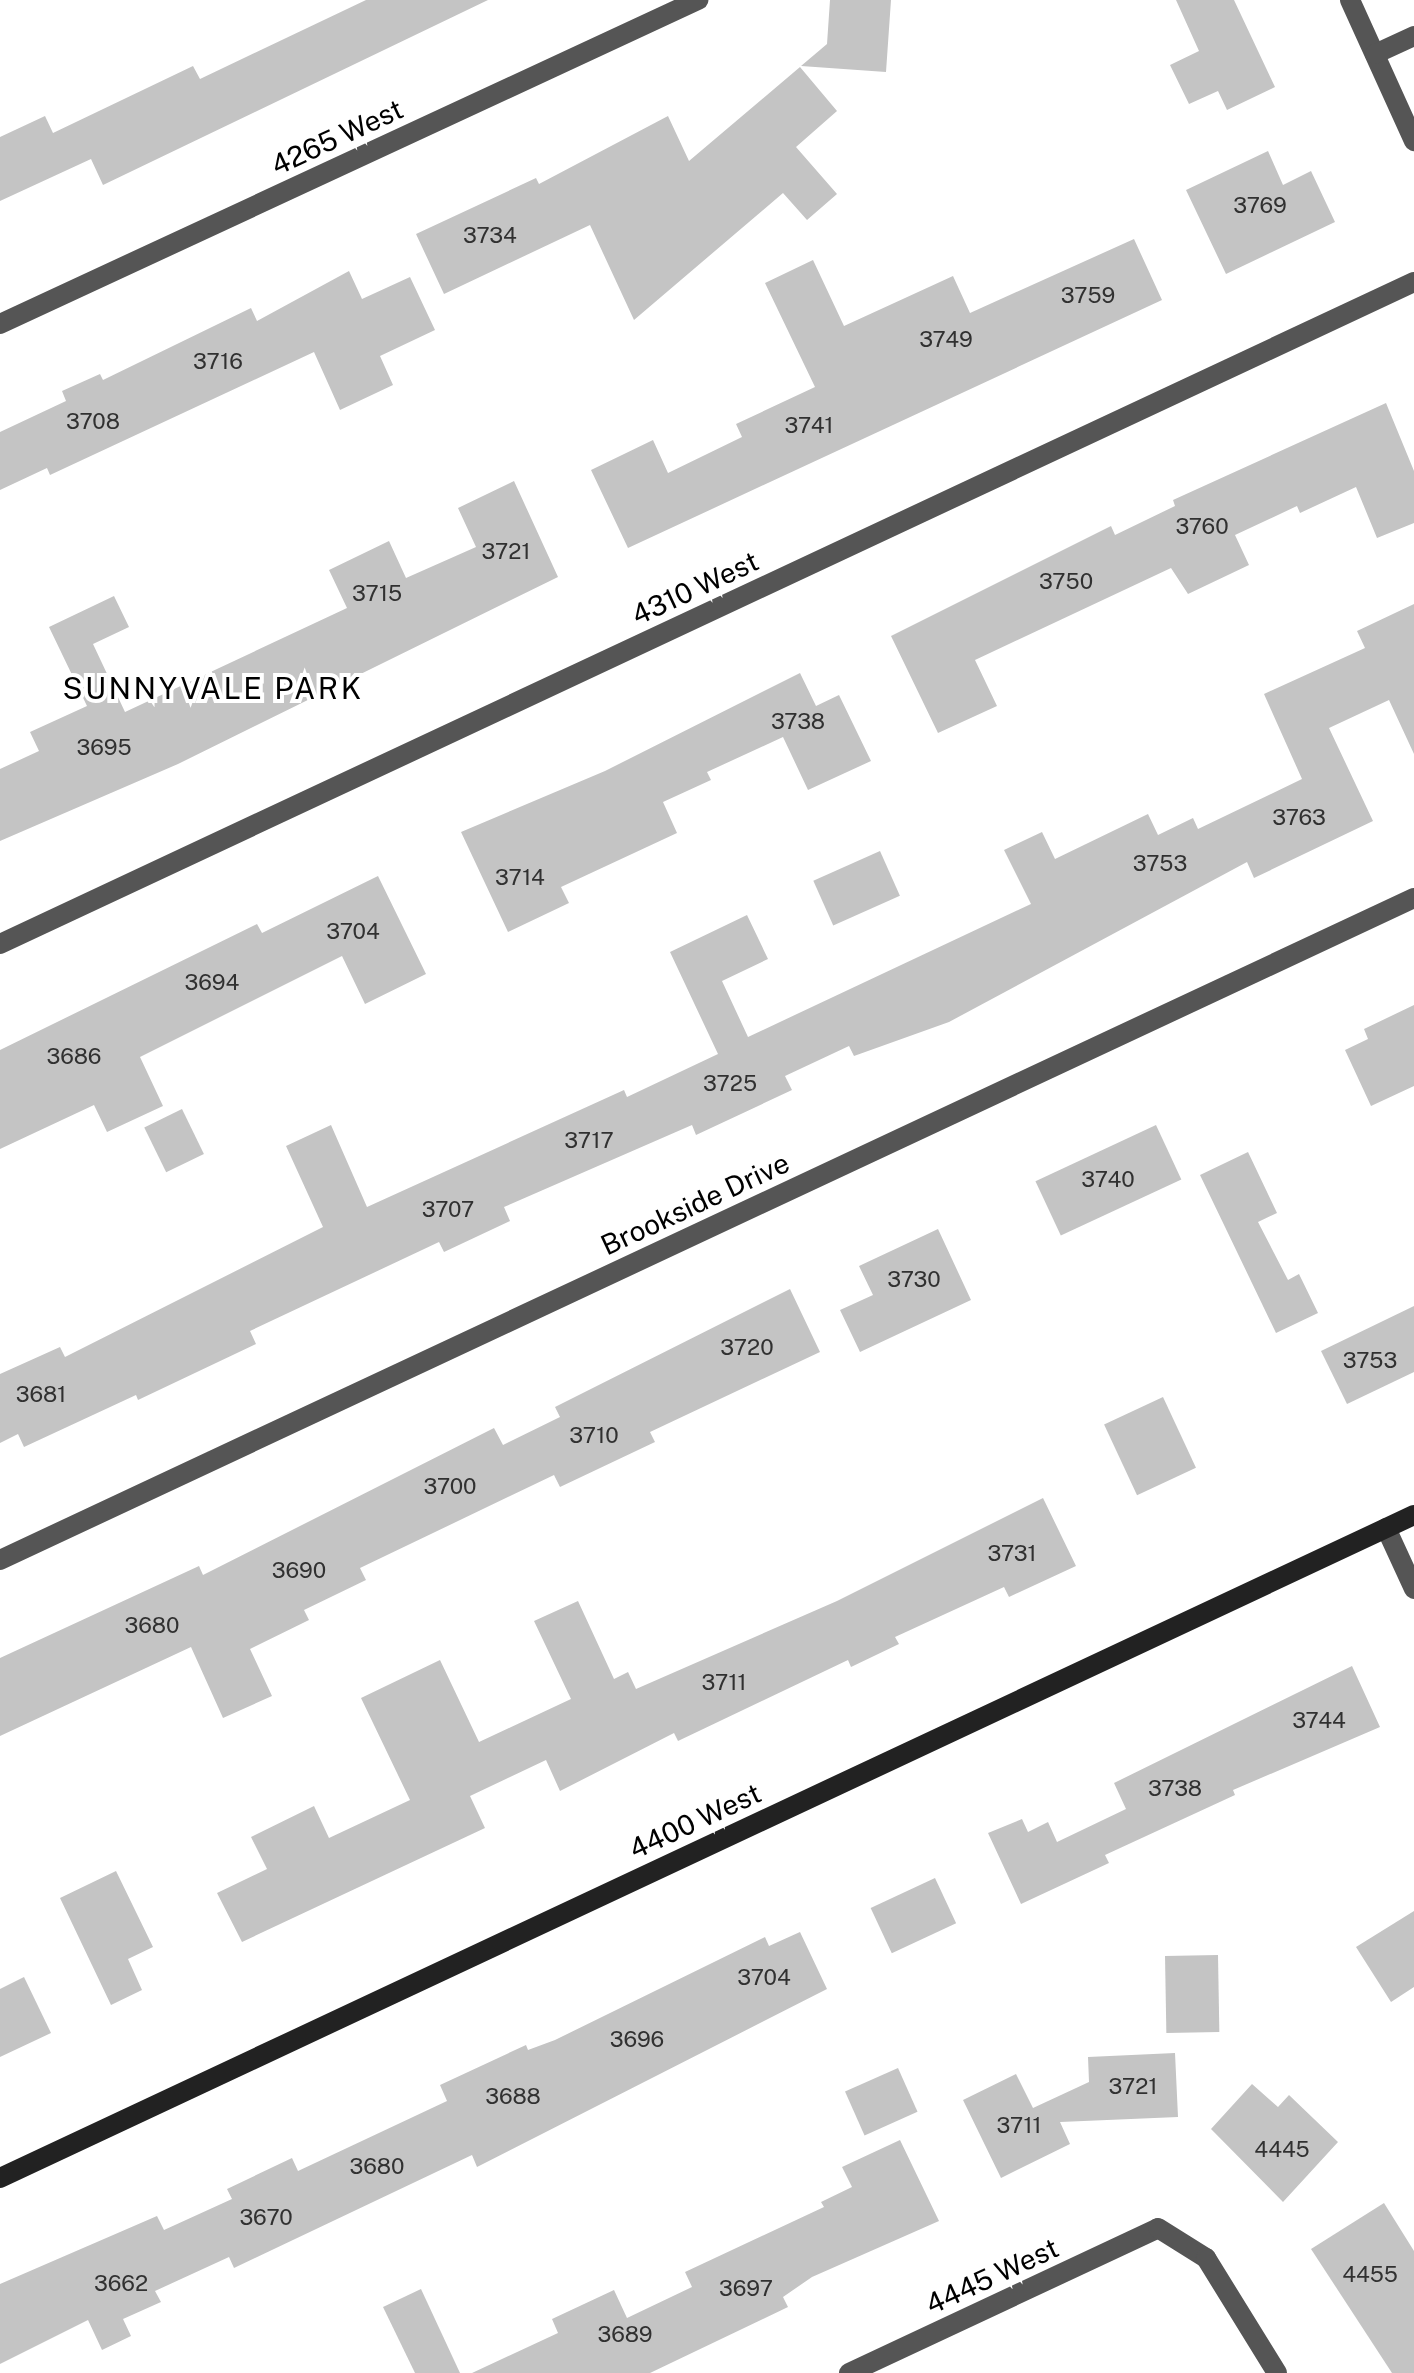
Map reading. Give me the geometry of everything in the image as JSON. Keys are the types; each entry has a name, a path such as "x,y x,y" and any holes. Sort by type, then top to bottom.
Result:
{"street":[{"name":"4265 West","path":"0,324 698,0"},
{"path":"1350,0 1414,141"},
{"path":"1375,54 1414,36"},
{"name":"4310 West","path":"0,944 1414,282"},
{"name":"Brookside Drive","path":"0,1560 1414,898"},
{"name":"4400 West","path":"0,2178 1414,1515"},
{"path":"1386,1528 1414,1589"},
{"name":"4445 West","path":"850,2373 1158,2228 1206,2258 1277,2373"}],"building":[{"path":"366,0 488,0 103,185 91,159 0,201 0,137 45,116 53,133 193,66 200,79"},
{"path":"830,0 891,0 886,72 801,66 827,44"},
{"path":"1176,0 1234,0 1275,87 1227,110 1218,91 1189,104 1170,65 1199,51"},
{"path":"800,67 837,111 796,147 837,194 807,220 783,193 634,320 590,225 444,294 416,234 536,178 539,184 668,116 689,161"},
{"path":"1268,151 1283,185 1311,171 1335,222 1226,274 1186,190"},
{"path":"1134,239 1162,300 628,548 591,470 653,440 668,473 742,437 736,424 815,387 765,283 813,260 844,326 953,276 970,313"},
{"path":"349,271 362,299 410,277 435,330 380,356 393,385 340,410 314,352 50,475 47,468 0,490 0,432 66,401 62,391 100,374 103,380 251,308 257,321"},
{"path":"1386,403 1414,471 1414,523 1377,538 1356,487 1300,513 1297,506 1235,535 1249,565 1188,594 1171,568 975,660 997,706 938,733 891,636 1111,526 1115,535 1175,506 1173,500"},
{"path":"514,481 558,577 178,764 0,841 0,769 39,751 30,732 87,706 49,627 114,596 129,627 93,644 125,712 347,608 329,570 389,541 406,578 476,547 458,508"},
{"path":"1414,604 1414,754 1389,700 1329,728 1373,821 1254,878 1247,862 949,1022 854,1056 849,1046 785,1076 792,1090 696,1135 692,1125 504,1207 510,1221 444,1252 439,1242 250,1331 256,1344 138,1400 136,1395 24,1447 18,1434 0,1443 0,1374 60,1347 65,1357 323,1227 286,1146 331,1125 367,1207 624,1090 627,1097 718,1054 670,952 747,915 768,959 722,981 748,1037 1031,904 1004,850 1042,832 1055,859 1148,814 1158,835 1193,818 1198,829 1302,779 1264,694 1365,648 1357,631"},
{"path":"800,673 816,706 839,695 871,761 808,790 783,737 707,772 711,780 663,802 677,833 561,887 569,903 508,932 461,832 605,771"},
{"path":"880,851 900,896 833,925 813,881"},
{"path":"378,876 426,974 365,1004 342,956 140,1057 163,1106 107,1132 94,1105 0,1149 0,1050 257,924 262,933"},
{"path":"1414,1005 1414,1086 1371,1106 1345,1050 1368,1039 1364,1029"},
{"path":"182,1109 204,1154 166,1172 144,1127"},
{"path":"1156,1125 1181,1179 1061,1236 1035,1181"},
{"path":"1248,1152 1277,1213 1258,1222 1288,1280 1299,1274 1318,1313 1276,1333 1200,1175"},
{"path":"938,1229 971,1300 860,1352 840,1310 873,1295 859,1266"},
{"path":"790,1289 820,1352 650,1432 655,1442 560,1487 554,1475 360,1568 366,1580 304,1610 309,1620 250,1649 272,1696 223,1718 191,1647 0,1736 0,1658 199,1566 203,1575 494,1428 503,1445 560,1417 555,1407"},
{"path":"1414,1306 1414,1372 1347,1404 1321,1351"},
{"path":"1163,1397 1196,1468 1137,1495 1104,1424"},
{"path":"1043,1498 1076,1566 1009,1597 1004,1587 895,1637 899,1644 851,1667 848,1660 678,1741 674,1733 560,1791 546,1760 470,1796 485,1828 242,1942 217,1893 267,1869 251,1837 314,1806 329,1838 410,1800 361,1698 440,1660 479,1742 571,1699 534,1621 578,1601 614,1679 628,1672 636,1689 837,1601"},
{"path":"1352,1666 1380,1727 1233,1790 1235,1795 1105,1855 1109,1863 1021,1904 988,1833 1022,1819 1028,1832 1048,1822 1057,1842 1126,1809 1114,1783"},
{"path":"116,1871 153,1947 128,1959 142,1990 111,2005 60,1898"},
{"path":"935,1878 956,1923 892,1953 871,1908"},
{"path":"1414,1911 1414,1987 1391,2002 1356,1947"},
{"path":"800,1932 827,1989 477,2167 472,2155 234,2268 229,2257 155,2291 161,2302 123,2319 131,2336 102,2350 88,2320 0,2364 0,2284 157,2216 164,2230 232,2199 227,2189 292,2158 298,2171 447,2101 440,2085 526,2045 528,2050 555,2040 765,1937 769,1946"},
{"path":"1218,1955 1219,2032 1166,2033 1165,1956"},
{"path":"24,1977 51,2033 0,2057 0,1989"},
{"path":"1175,2053 1178,2117 1060,2122 1070,2144 1001,2178 963,2100 1016,2074 1033,2108 1089,2082 1088,2057"},
{"path":"898,2068 918,2112 865,2135 845,2092"},
{"path":"1252,2084 1278,2107 1289,2095 1338,2142 1283,2202 1211,2129"},
{"path":"900,2140 939,2221 812,2277 783,2297 788,2307 650,2373 472,2373 558,2333 552,2319 614,2290 627,2318 692,2287 685,2272 824,2207 821,2202 852,2187 842,2167"},
{"path":"1384,2203 1414,2251 1414,2373 1392,2373 1311,2249"},
{"path":"421,2289 460,2373 415,2373 383,2307"}],"district":[{"name":"SUNNYVALE PARK","path":"213,688"}]}
